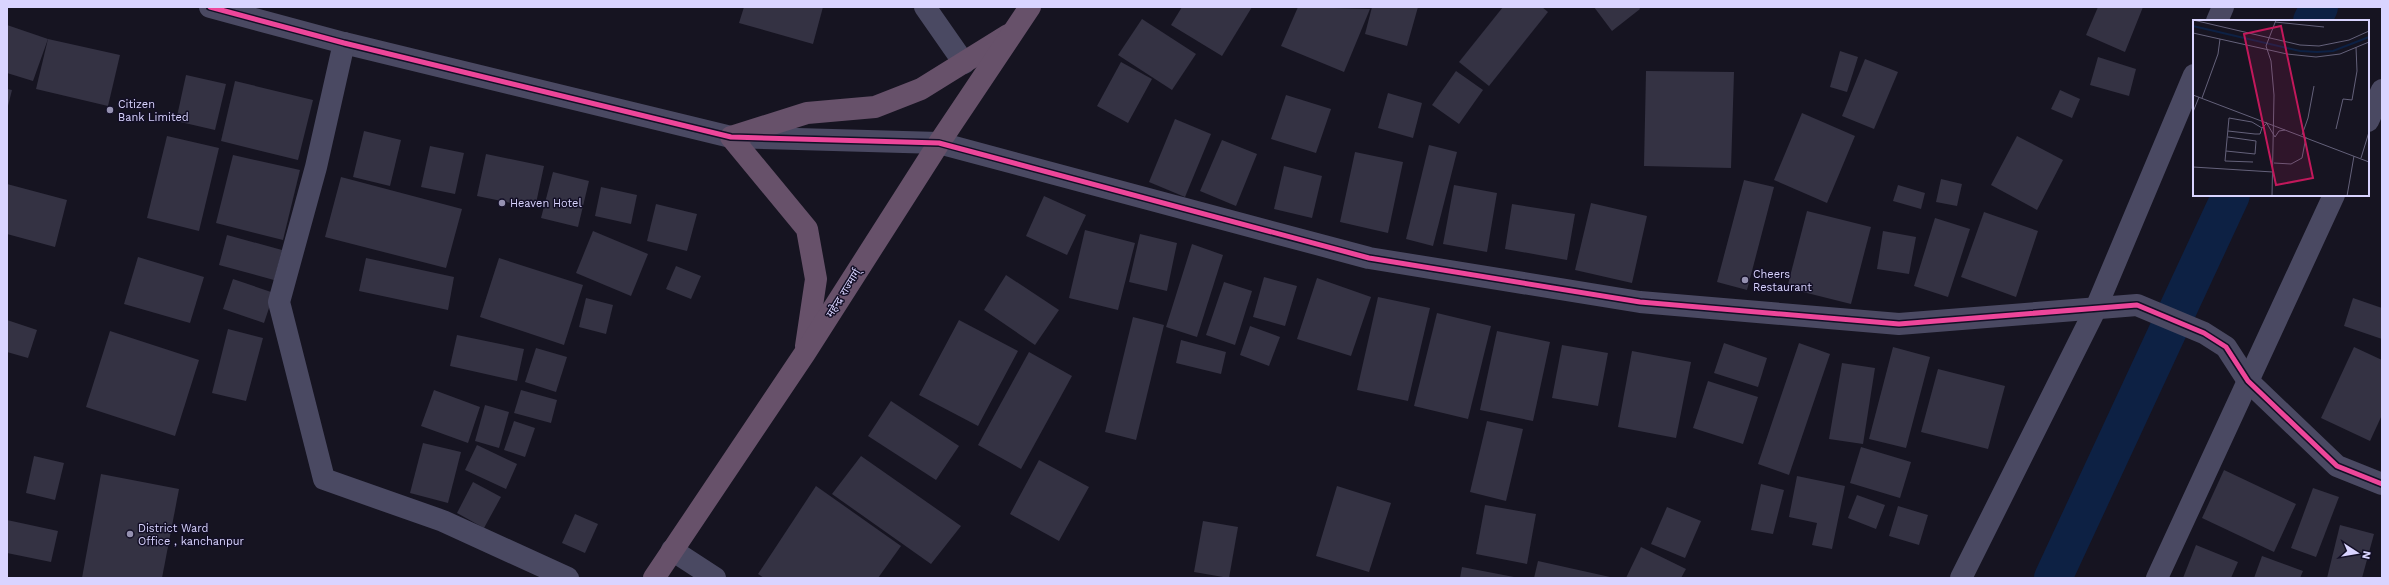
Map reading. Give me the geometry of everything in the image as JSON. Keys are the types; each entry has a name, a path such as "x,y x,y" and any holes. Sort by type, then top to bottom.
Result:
{"highway":[{"name":"महेन्द्र राज्मार्ग्","path":"654,578 805,353 938,143 1030,7"},
{"path":"805,353 816,279 807,229 731,137 807,113 875,107 921,89 1014,32"}],"street":[{"path":"210,7 344,43 731,137 938,143 1369,258 1640,302 1899,324 2138,305 2204,333 2226,347 2248,381 2337,466 2382,484"},
{"path":"925,7 964,63"},
{"path":"2217,20 2223,7"},
{"path":"344,43 316,167 279,302 324,479 443,521 568,578"},
{"path":"1961,578 2096,308 2193,77"},
{"path":"2369,118 2382,90"},
{"path":"2157,578 2334,196"},
{"path":"672,550 715,578"}],"building":[{"path":"744,7 823,7 813,44 739,23"},
{"path":"1182,7 1252,7 1222,56 1171,25"},
{"path":"1298,7 1370,9 1344,72 1281,46"},
{"path":"1372,7 1418,7 1407,46 1365,34"},
{"path":"1503,7 1542,7 1548,12 1489,86 1459,62"},
{"path":"1594,7 1639,7 1640,9 1612,31"},
{"path":"2098,7 2143,7 2125,52 2086,35"},
{"path":"1142,19 1196,54 1172,90 1118,55"},
{"path":"7,25 48,39 33,81 7,73"},
{"path":"48,39 120,55 108,106 36,89"},
{"path":"1840,51 1858,57 1847,92 1830,87"},
{"path":"2098,57 2136,69 2129,96 2090,85"},
{"path":"1865,59 1898,72 1874,129 1842,116"},
{"path":"1121,62 1152,79 1128,123 1097,106"},
{"path":"1456,71 1483,90 1459,124 1432,105"},
{"path":"1646,71 1734,72 1731,168 1644,166"},
{"path":"186,75 226,84 215,130 176,121"},
{"path":"235,81 313,100 298,160 221,141"},
{"path":"7,89 12,90 8,106 7,106"},
{"path":"2060,90 2080,99 2072,118 2051,109"},
{"path":"1388,93 1422,103 1413,138 1378,128"},
{"path":"1286,95 1331,109 1316,153 1271,139"},
{"path":"1802,113 1855,136 1827,203 1774,180"},
{"path":"1175,119 1211,134 1185,197 1149,182"},
{"path":"364,131 401,140 390,186 353,177"},
{"path":"167,136 219,148 199,231 147,218"},
{"path":"2017,136 2063,160 2037,210 1991,185"},
{"path":"1222,140 1257,154 1236,206 1200,191"},
{"path":"1429,145 1457,152 1433,246 1406,239"},
{"path":"430,146 464,153 455,194 421,187"},
{"path":"1355,152 1403,162 1388,233 1340,222"},
{"path":"486,154 544,166 535,208 477,196"},
{"path":"233,155 300,170 283,240 216,223"},
{"path":"1284,166 1322,176 1312,218 1274,209"},
{"path":"553,172 589,181 578,227 541,218"},
{"path":"341,177 462,209 446,268 325,237"},
{"path":"1941,179 1962,184 1957,206 1936,202"},
{"path":"1744,180 1774,187 1747,290 1717,282"},
{"path":"7,184 67,200 55,247 7,234"},
{"path":"1454,185 1497,193 1487,252 1443,244"},
{"path":"1898,185 1925,193 1921,209 1893,201"},
{"path":"601,187 637,195 631,224 595,216"},
{"path":"1044,196 1086,215 1067,255 1026,236"},
{"path":"1591,203 1647,216 1632,283 1575,270"},
{"path":"656,204 697,214 687,251 647,241"},
{"path":"1512,204 1575,214 1567,260 1505,249"},
{"path":"1807,211 1871,227 1851,304 1787,288"},
{"path":"1984,212 2038,231 2016,297 1961,277"},
{"path":"1935,218 1970,229 1948,297 1914,286"},
{"path":"1085,230 1135,243 1118,310 1069,298"},
{"path":"593,231 648,254 631,296 576,273"},
{"path":"1883,231 1916,237 1909,274 1877,269"},
{"path":"1140,234 1177,243 1167,291 1129,282"},
{"path":"227,235 282,250 274,280 219,265"},
{"path":"1192,244 1223,255 1197,337 1166,327"},
{"path":"138,257 204,277 190,323 124,304"},
{"path":"366,258 454,277 448,310 359,291"},
{"path":"499,258 583,285 564,345 480,317"},
{"path":"676,266 701,276 691,299 666,289"},
{"path":"1006,275 1059,310 1035,345 984,310"},
{"path":"1264,277 1297,286 1285,326 1253,317"},
{"path":"1317,278 1371,297 1351,356 1297,339"},
{"path":"233,279 274,293 264,323 223,309"},
{"path":"1224,282 1252,291 1235,345 1206,335"},
{"path":"1378,297 1430,308 1408,401 1357,390"},
{"path":"586,298 613,305 606,334 579,327"},
{"path":"2353,298 2382,308 2382,339 2344,326"},
{"path":"1437,313 1491,326 1468,419 1414,406"},
{"path":"1133,317 1164,325 1136,440 1105,432"},
{"path":"7,320 37,330 28,358 7,352"},
{"path":"959,320 1018,351 978,426 919,395"},
{"path":"1250,326 1280,337 1269,366 1240,355"},
{"path":"228,329 263,338 246,401 212,393"},
{"path":"110,331 199,360 175,436 86,407"},
{"path":"1497,331 1550,342 1533,421 1480,410"},
{"path":"457,335 524,349 517,381 450,366"},
{"path":"1181,340 1226,352 1221,374 1176,363"},
{"path":"1724,343 1767,358 1758,387 1714,373"},
{"path":"1799,343 1830,354 1789,475 1758,464"},
{"path":"1562,345 1608,353 1598,406 1552,398"},
{"path":"1893,347 1930,357 1906,448 1869,439"},
{"path":"2354,347 2382,360 2382,415 2370,441 2321,418"},
{"path":"536,348 567,357 556,392 525,382"},
{"path":"1632,351 1691,362 1676,438 1618,427"},
{"path":"1029,352 1072,376 1021,469 978,445"},
{"path":"1842,363 1875,368 1863,444 1829,439"},
{"path":"1938,369 2005,386 1988,449 1921,432"},
{"path":"1708,381 1758,397 1743,444 1693,428"},
{"path":"434,390 480,407 468,443 421,426"},
{"path":"521,390 557,400 551,423 514,413"},
{"path":"891,401 959,446 936,480 868,436"},
{"path":"485,405 509,412 499,448 475,441"},
{"path":"514,421 535,428 525,457 504,450"},
{"path":"1487,421 1523,429 1506,501 1470,492"},
{"path":"423,443 461,452 448,503 410,493"},
{"path":"477,445 517,464 506,489 465,470"},
{"path":"1861,447 1911,462 1900,498 1850,483"},
{"path":"34,456 64,463 55,500 26,493"},
{"path":"861,456 961,526 931,564 832,494"},
{"path":"1039,460 1089,487 1059,541 1010,514"},
{"path":"2224,470 2296,504 2274,552 2202,518"},
{"name":"District Ward Office , kanchanpur","path":"101,474 179,489 162,578 82,578"},
{"path":"1797,476 1845,486 1832,549 1812,545 1817,523 1789,517"},
{"path":"473,482 501,497 484,528 457,513"},
{"path":"1761,484 1784,490 1773,534 1751,530"},
{"path":"816,486 901,546 878,578 764,578 758,574"},
{"path":"1337,486 1391,503 1369,572 1316,556"},
{"path":"2313,488 2339,497 2316,557 2291,548"},
{"path":"1857,495 1885,505 1876,529 1848,518"},
{"path":"1485,505 1536,514 1527,564 1476,554"},
{"path":"1898,506 1928,515 1919,545 1889,536"},
{"path":"1667,507 1701,521 1685,558 1651,544"},
{"path":"575,514 598,524 585,553 562,543"},
{"path":"7,520 58,531 51,562 7,553"},
{"path":"1203,521 1238,527 1229,578 1194,572"},
{"path":"2340,525 2374,534 2362,578 2327,578"},
{"path":"2196,545 2238,562 2231,578 2183,578"},
{"path":"1641,547 1686,569 1681,578 1626,578"},
{"path":"2262,556 2303,571 2300,578 2254,578"},
{"path":"1538,561 1610,577 1610,578 1534,578"},
{"path":"1462,567 1514,577 1514,578 1460,578"}],"waterway":[{"path":"2312,20 2319,7"},
{"path":"2053,578 2231,196"}],"cycle path":[{"path":"210,7 344,43 731,137 939,143 1369,258 1640,302 1899,324 2137,305 2204,333 2226,347 2248,381 2337,466 2382,484"}],"place":[{"name":"Citizen Bank Limited","path":"110,110"},
{"name":"Heaven Hotel","path":"502,203"},
{"name":"Cheers Restaurant","path":"1745,280"},
{"name":"District Ward Office , kanchanpur","path":"130,534"}]}
